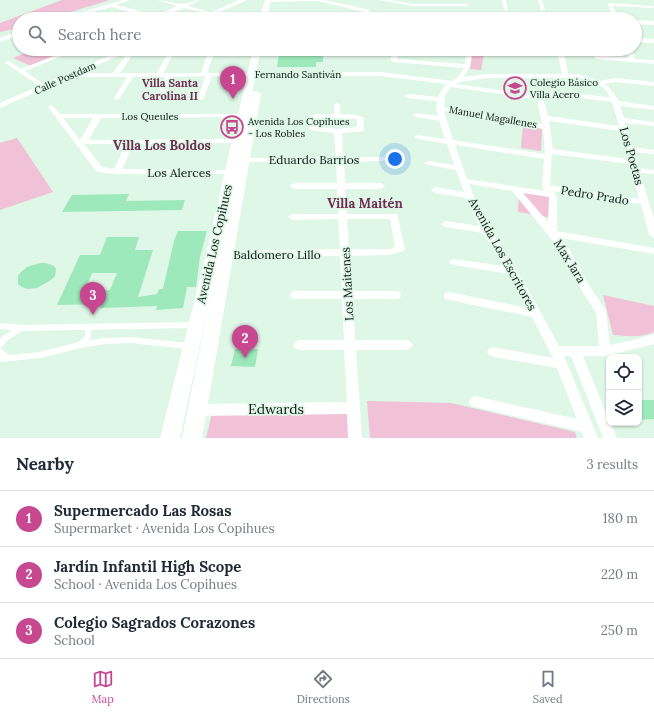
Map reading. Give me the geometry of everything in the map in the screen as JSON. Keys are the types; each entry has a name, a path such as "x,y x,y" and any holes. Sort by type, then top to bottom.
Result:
{"main road":[{"path":"266,12 272,1"},
{"path":"271,12 272,1"},
{"name":"Avenida Los Copihues","path":"192,438 227,254 239,168 258,56"},
{"name":"Avenida Los Copihues","path":"170,438 213,254 239,168 237,141 243,115 256,74"},
{"path":"196,325 202,343 197,374 199,405"}],"street":[{"path":"86,12 128,0"},
{"path":"159,0 208,12"},
{"path":"168,12 198,0"},
{"path":"214,12 244,0"},
{"path":"272,1 318,0 368,12"},
{"path":"382,0 418,5 466,2 468,12"},
{"path":"504,0 506,10"},
{"path":"540,0 543,9"},
{"path":"554,0 561,0"},
{"path":"648,0 654,8"},
{"path":"613,12 610,4 654,8"},
{"path":"111,5 134,11"},
{"path":"642,22 654,23"},
{"path":"0,40 12,36"},
{"path":"8,37 12,38"},
{"path":"642,40 654,41"},
{"path":"21,71 59,56"},
{"name":"Calle Postdam","path":"0,106 114,56"},
{"path":"115,75 129,56"},
{"path":"159,75 169,56"},
{"path":"201,98 211,56"},
{"path":"395,56 393,60 466,67 474,73 487,76"},
{"path":"440,104 445,89 463,76 468,56"},
{"path":"561,56 565,76"},
{"path":"632,56 633,60"},
{"path":"597,57 654,62"},
{"path":"8,62 44,87"},
{"name":"Fernando Santiván","path":"70,75 385,74 454,82 540,97 545,94 596,97 654,108"},
{"path":"117,98 131,75"},
{"path":"159,98 170,75"},
{"path":"454,82 487,76 565,76 591,79 600,82 614,80 654,84"},
{"path":"591,79 596,97"},
{"name":"Los Poetas","path":"600,82 607,88 616,101 634,166 648,208 654,235"},
{"name":"Manuel Magallenes","path":"408,96 546,127"},
{"name":"Max Jara","path":"540,97 545,118 549,154 546,172 548,191 553,197 552,233 566,251 588,292 601,311 605,351"},
{"name":"Avenida Los Escritores","path":"440,104 442,119 469,196 486,230 537,314 556,351 589,433"},
{"path":"337,105 337,116"},
{"name":"Los Alerces","path":"51,107 80,142 99,169 107,172 239,168"},
{"name":"Los Queules","path":"57,116 243,115"},
{"path":"416,115 442,119"},
{"path":"80,142 98,116"},
{"path":"358,116 360,118 362,128 359,130 338,131 313,128 313,117 358,116"},
{"name":"Manuel Magallenes","path":"545,118 624,129"},
{"path":"621,120 654,124"},
{"name":"Los Maitenes","path":"338,131 355,438"},
{"path":"418,137 634,166 654,172"},
{"path":"80,142 237,141"},
{"path":"116,172 131,142"},
{"path":"630,149 654,152"},
{"name":"Eduardo Barrios","path":"239,168 340,159 384,159"},
{"path":"428,163 459,168"},
{"name":"Pedro Prado","path":"464,181 548,191 648,208"},
{"path":"294,186 381,186"},
{"path":"514,188 552,233 654,251"},
{"path":"435,190 469,196"},
{"name":"Baldomero Lillo","path":"213,254 390,252 400,249 394,216 343,217"},
{"path":"292,217 343,217"},
{"path":"446,224 486,230"},
{"path":"454,262 512,271"},
{"path":"295,294 396,295"},
{"path":"449,296 537,314"},
{"path":"556,351 605,351 632,346 654,339"},
{"path":"299,345 407,345"},
{"path":"493,352 561,364"},
{"path":"575,352 610,438"},
{"path":"475,402 589,433"},
{"name":"Edwards","path":"199,405 354,408"}],"lane":[{"path":"0,326 21,328 88,328 196,325"},
{"path":"0,345 4,339 21,328"},
{"path":"80,345 87,340 89,335 88,328"},
{"path":"0,359 40,355 80,345 104,341 130,340 191,346"},
{"path":"0,352 8,358"}],"shaded area":[{"path":"62,0 110,0 70,12 30,12"},
{"path":"12,19 12,29 0,32 0,23"},
{"path":"18,56 53,56 31,66 13,58"},
{"path":"472,56 483,56 481,70 470,69"},
{"path":"523,125 542,128 541,151 521,148"},
{"path":"17,138 53,192 0,210 0,143"},
{"path":"519,191 553,197 554,218 518,212"},
{"path":"603,295 654,306 654,332 639,336 613,335"},
{"path":"367,401 451,403 575,432 577,438 370,438"},
{"path":"214,405 358,405 361,438 206,438"}],"building":[{"path":"279,56 323,56 323,62 316,62 316,67 277,67"},
{"path":"129,194 126,201 185,200 182,210 62,212 72,195"},
{"path":"178,231 207,231 200,257 196,287 187,287 183,308 156,310 157,306 100,308 102,304 57,305 80,255 100,255 107,237 139,237 135,250 153,250 138,297 157,294 159,289 163,289 174,241","holes":["92,273 117,273 110,290 84,292"]},
{"path":"40,263 46,263 54,266 56,269 55,276 51,280 37,288 27,289 18,284 18,276 21,272 27,267"},
{"path":"235,349 258,349 255,367 231,366"},
{"path":"642,400 654,400 654,419 642,420"}],"place":[{"name":"Colegio Básico Villa Acero","path":"515,88"},
{"name":"Supermercado Las Rosas","path":"233,99"},
{"name":"Avenida Los Copihues - Los Robles","path":"232,127"},
{"name":"Colegio Sagrados Corazones","path":"93,315"},
{"name":"Jardín Infantil High Scope","path":"245,358"}],"district":[{"name":"Villa Santa Carolina II","path":"170,89"},
{"name":"Villa Los Boldos","path":"162,145"},
{"name":"Villa Maitén","path":"365,203"}]}
